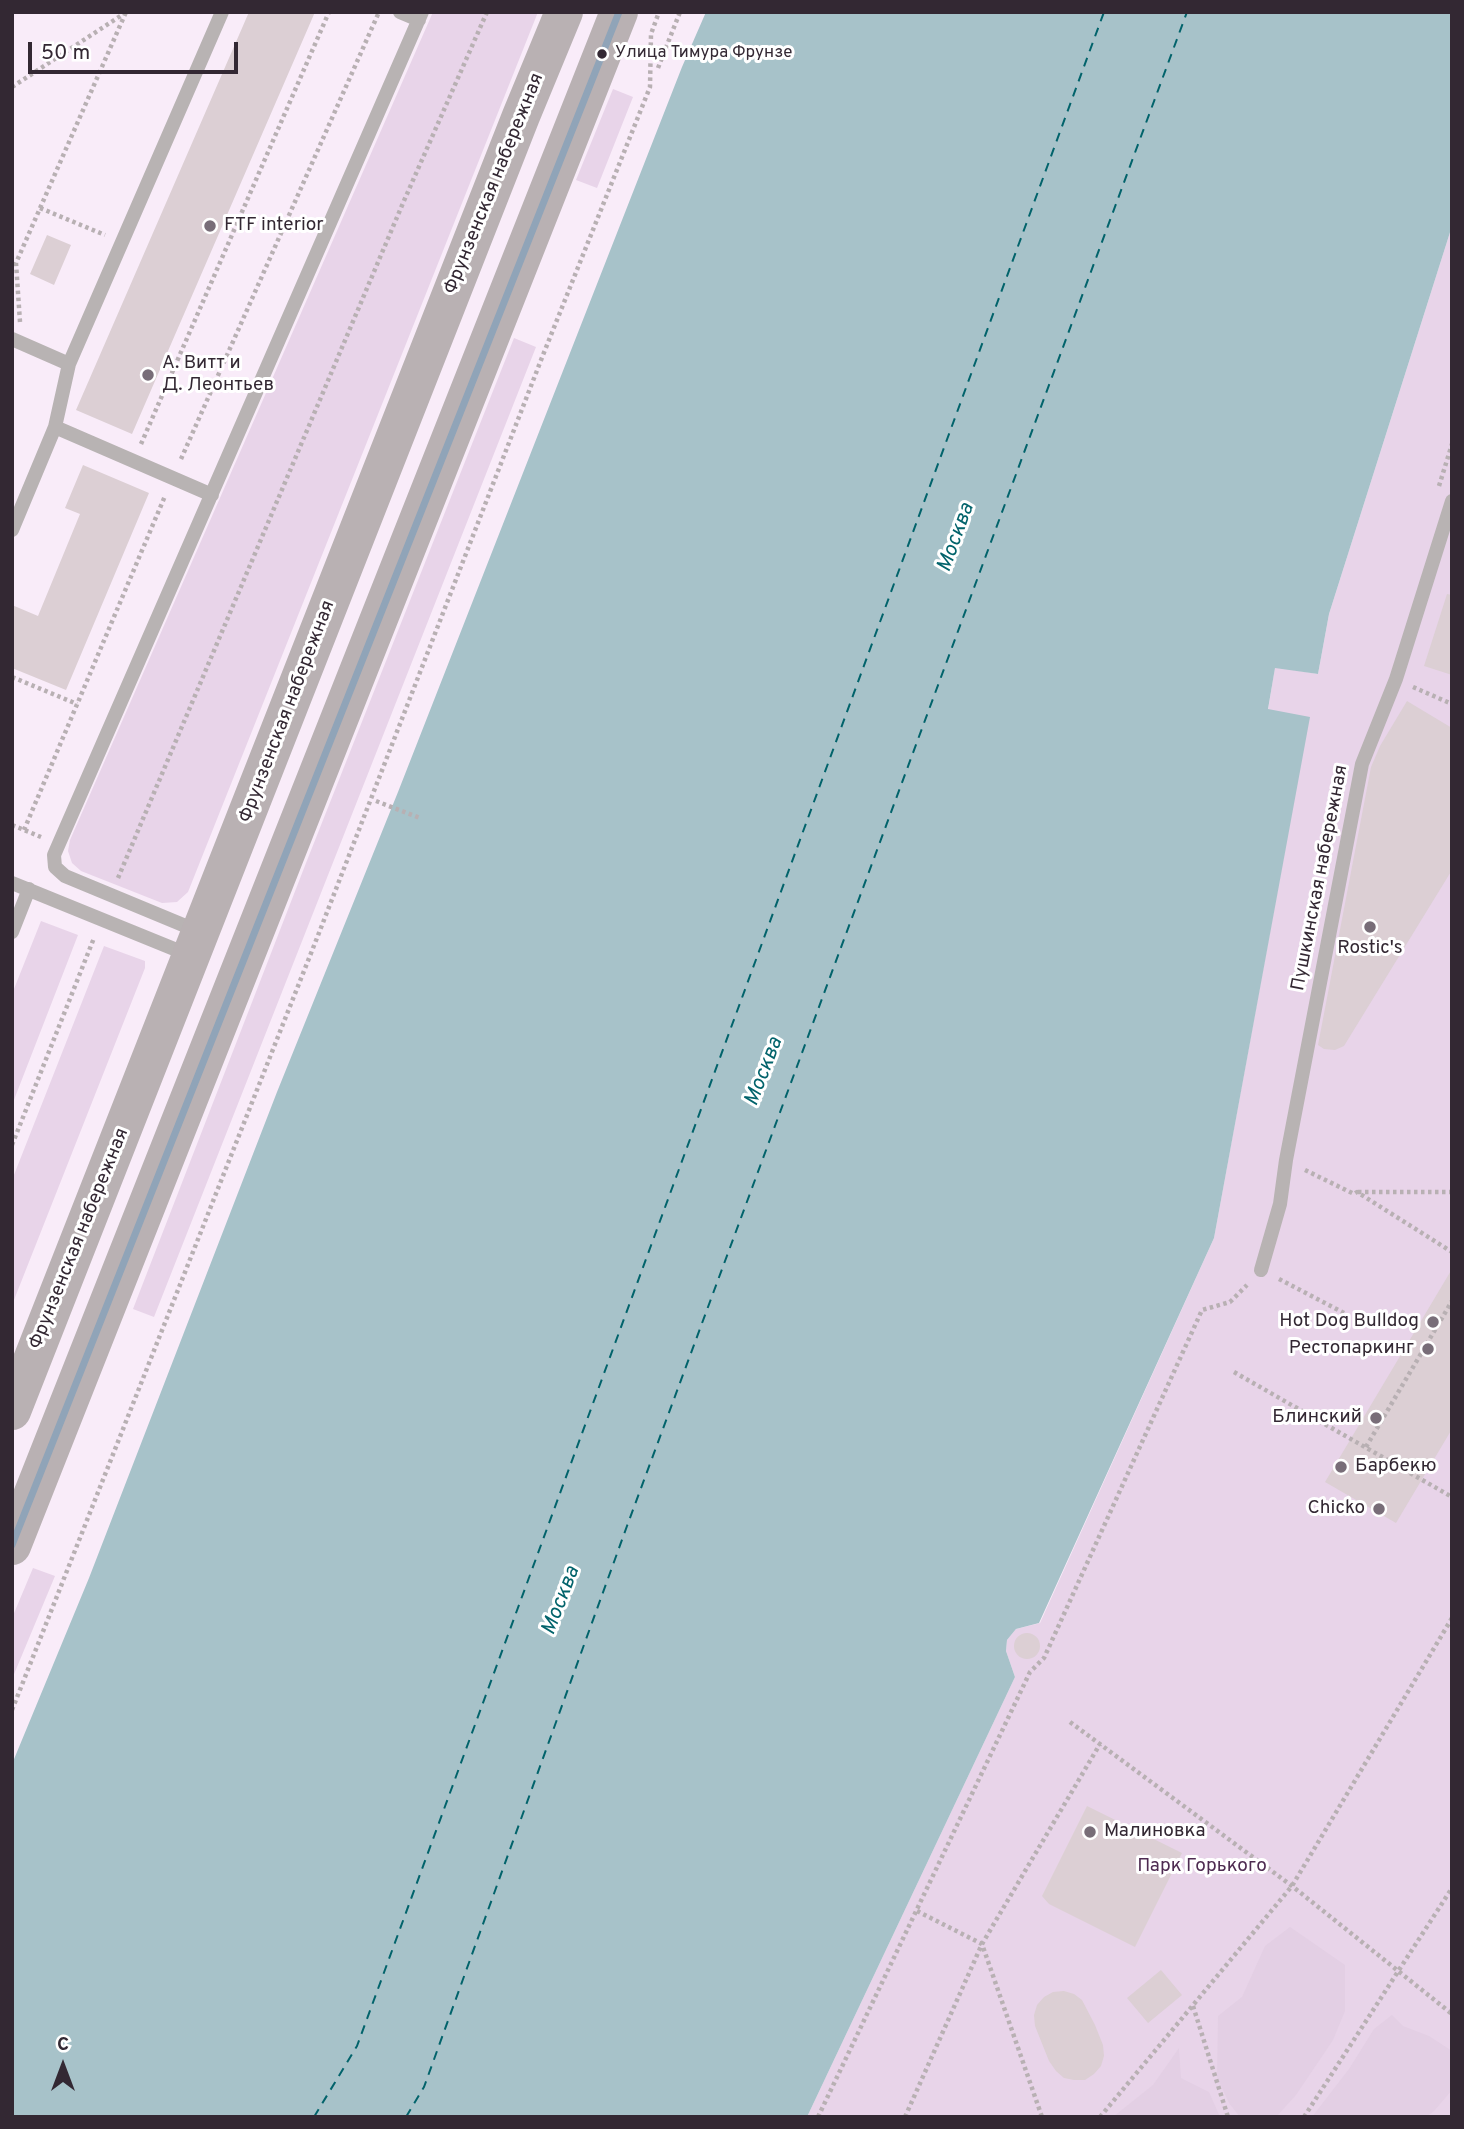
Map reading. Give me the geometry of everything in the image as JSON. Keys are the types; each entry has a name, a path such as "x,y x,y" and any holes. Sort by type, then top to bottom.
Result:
{"main road":[{"name":"Фрунзенская набережная","path":"15,1395 197,944 564,12"},
{"path":"12,1546 620,12"}],"lane":[{"path":"12,530 55,428 69,364 222,12"},
{"path":"197,944 111,895 65,876 55,867 54,855 421,16 400,12"},
{"path":"17,342 69,364"},
{"path":"55,428 212,495"},
{"name":"Пушкинская набережная","path":"1261,1270 1280,1204 1286,1160 1362,764 1396,679 1452,501"},
{"path":"12,883 102,918 197,944"},
{"path":"12,932 29,889"}],"path":[{"path":"12,87 126,12"},
{"path":"17,342 16,263 126,12"},
{"path":"134,461 329,12"},
{"path":"24,830 173,478 379,12"},
{"path":"111,895 402,203 487,12"},
{"path":"12,1710 650,87 650,34 659,12"},
{"path":"658,68 680,12"},
{"path":"40,208 102,234"},
{"path":"12,677 77,704"},
{"path":"1396,679 1452,704"},
{"path":"376,801 420,818"},
{"path":"12,825 45,839"},
{"path":"12,1146 102,918"},
{"path":"1286,1160 1354,1194 1452,1192"},
{"path":"1357,1192 1452,1252"},
{"path":"818,2117 1030,1672 1044,1658 1202,1310 1234,1300 1261,1270 1344,1313"},
{"path":"1366,1447 1452,1301"},
{"path":"1234,1372 1452,1497"},
{"path":"1100,2117 1292,1886 1452,1618"},
{"path":"1070,1722 1292,1886 1452,2014"},
{"path":"905,2117 982,1944 1100,1744"},
{"path":"1304,2117 1452,1888"},
{"path":"917,1911 982,1944 1042,2117"},
{"path":"1193,2006 1228,2117"}],"green space":[{"path":"433,12 538,12 188,892 177,902 162,903 81,871 72,863 68,851 70,840"},
{"path":"613,89 633,97 597,188 576,180"},
{"name":"Парк Горького","path":"1452,226 1452,2117 807,2117 1015,1677 1006,1651 1007,1640 1016,1629 1040,1623 1214,1238 1309,718 1268,710 1275,667 1318,674 1329,614"},
{"path":"514,338 536,347 154,1317 133,1309"},
{"path":"41,921 78,935 12,1105 12,994"},
{"path":"104,946 145,961 145,968 12,1305 12,1180"},
{"path":"33,1568 55,1576 12,1679 12,1618"}],"shaded area":[{"path":"1290,1927 1345,1965 1345,2011 1333,2040 1296,2095 1276,2117 1240,2117 1229,2103 1217,2077 1218,2016 1242,1997 1265,1946"},
{"path":"1392,2015 1403,2026 1429,2036 1452,2051 1452,2090 1426,2117 1312,2117 1349,2069 1374,2029"},
{"path":"1179,2048 1181,2078 1209,2092 1220,2117 1113,2117 1153,2085"}],"water":[{"name":"Москва","path":"706,12 1452,12 1452,226 1329,614 1318,674 1275,668 1268,709 1310,717 1214,1238 1039,1623 1016,1629 1007,1640 1006,1651 1015,1677 807,2117 12,2117 12,1764 89,1578 277,1092"}],"building":[{"path":"249,12 315,12 132,434 76,410"},
{"path":"47,235 71,245 54,285 30,274"},
{"path":"83,465 149,493 66,690 12,668 12,605 38,616 80,514 65,508"},
{"path":"1447,594 1452,595 1452,675 1424,666"},
{"path":"1407,701 1452,728 1452,870 1344,1046 1335,1050 1324,1049 1318,1045 1371,767 1380,746"},
{"name":"Рестопаркинг","path":"1452,1269 1452,1429 1396,1523 1325,1482"},
{"path":"1027,1633 1036,1637 1040,1646 1036,1655 1027,1659 1018,1655 1014,1646 1018,1637"},
{"path":"1087,1806 1182,1853 1135,1947 1049,1904 1042,1896"},
{"path":"1161,1970 1182,1995 1148,2023 1127,1998"},
{"path":"1064,1991 1082,2000 1103,2045 1101,2066 1085,2080 1064,2078 1056,2071 1049,2061 1035,2026 1037,2005 1053,1992"}],"ferry route":[{"path":"314,2117 357,2046 1104,12"},
{"path":"406,2117 424,2087 627,1526 1187,12"}],"transit line":[{"path":"12,1545 619,12"}],"place":[{"name":"Улица Тимура Фрунзе","path":"602,54"},
{"name":"FTF interior","path":"210,226"},
{"name":"А. Витт и Д. Леонтьев","path":"148,375"},
{"name":"Rostic's","path":"1370,927"},
{"name":"Hot Dog Bulldog","path":"1433,1322"},
{"name":"Рестопаркинг","path":"1428,1349"},
{"name":"Блинский","path":"1376,1418"},
{"name":"Барбекю","path":"1341,1467"},
{"name":"Chicko","path":"1379,1509"},
{"name":"Малиновка","path":"1090,1832"}]}
